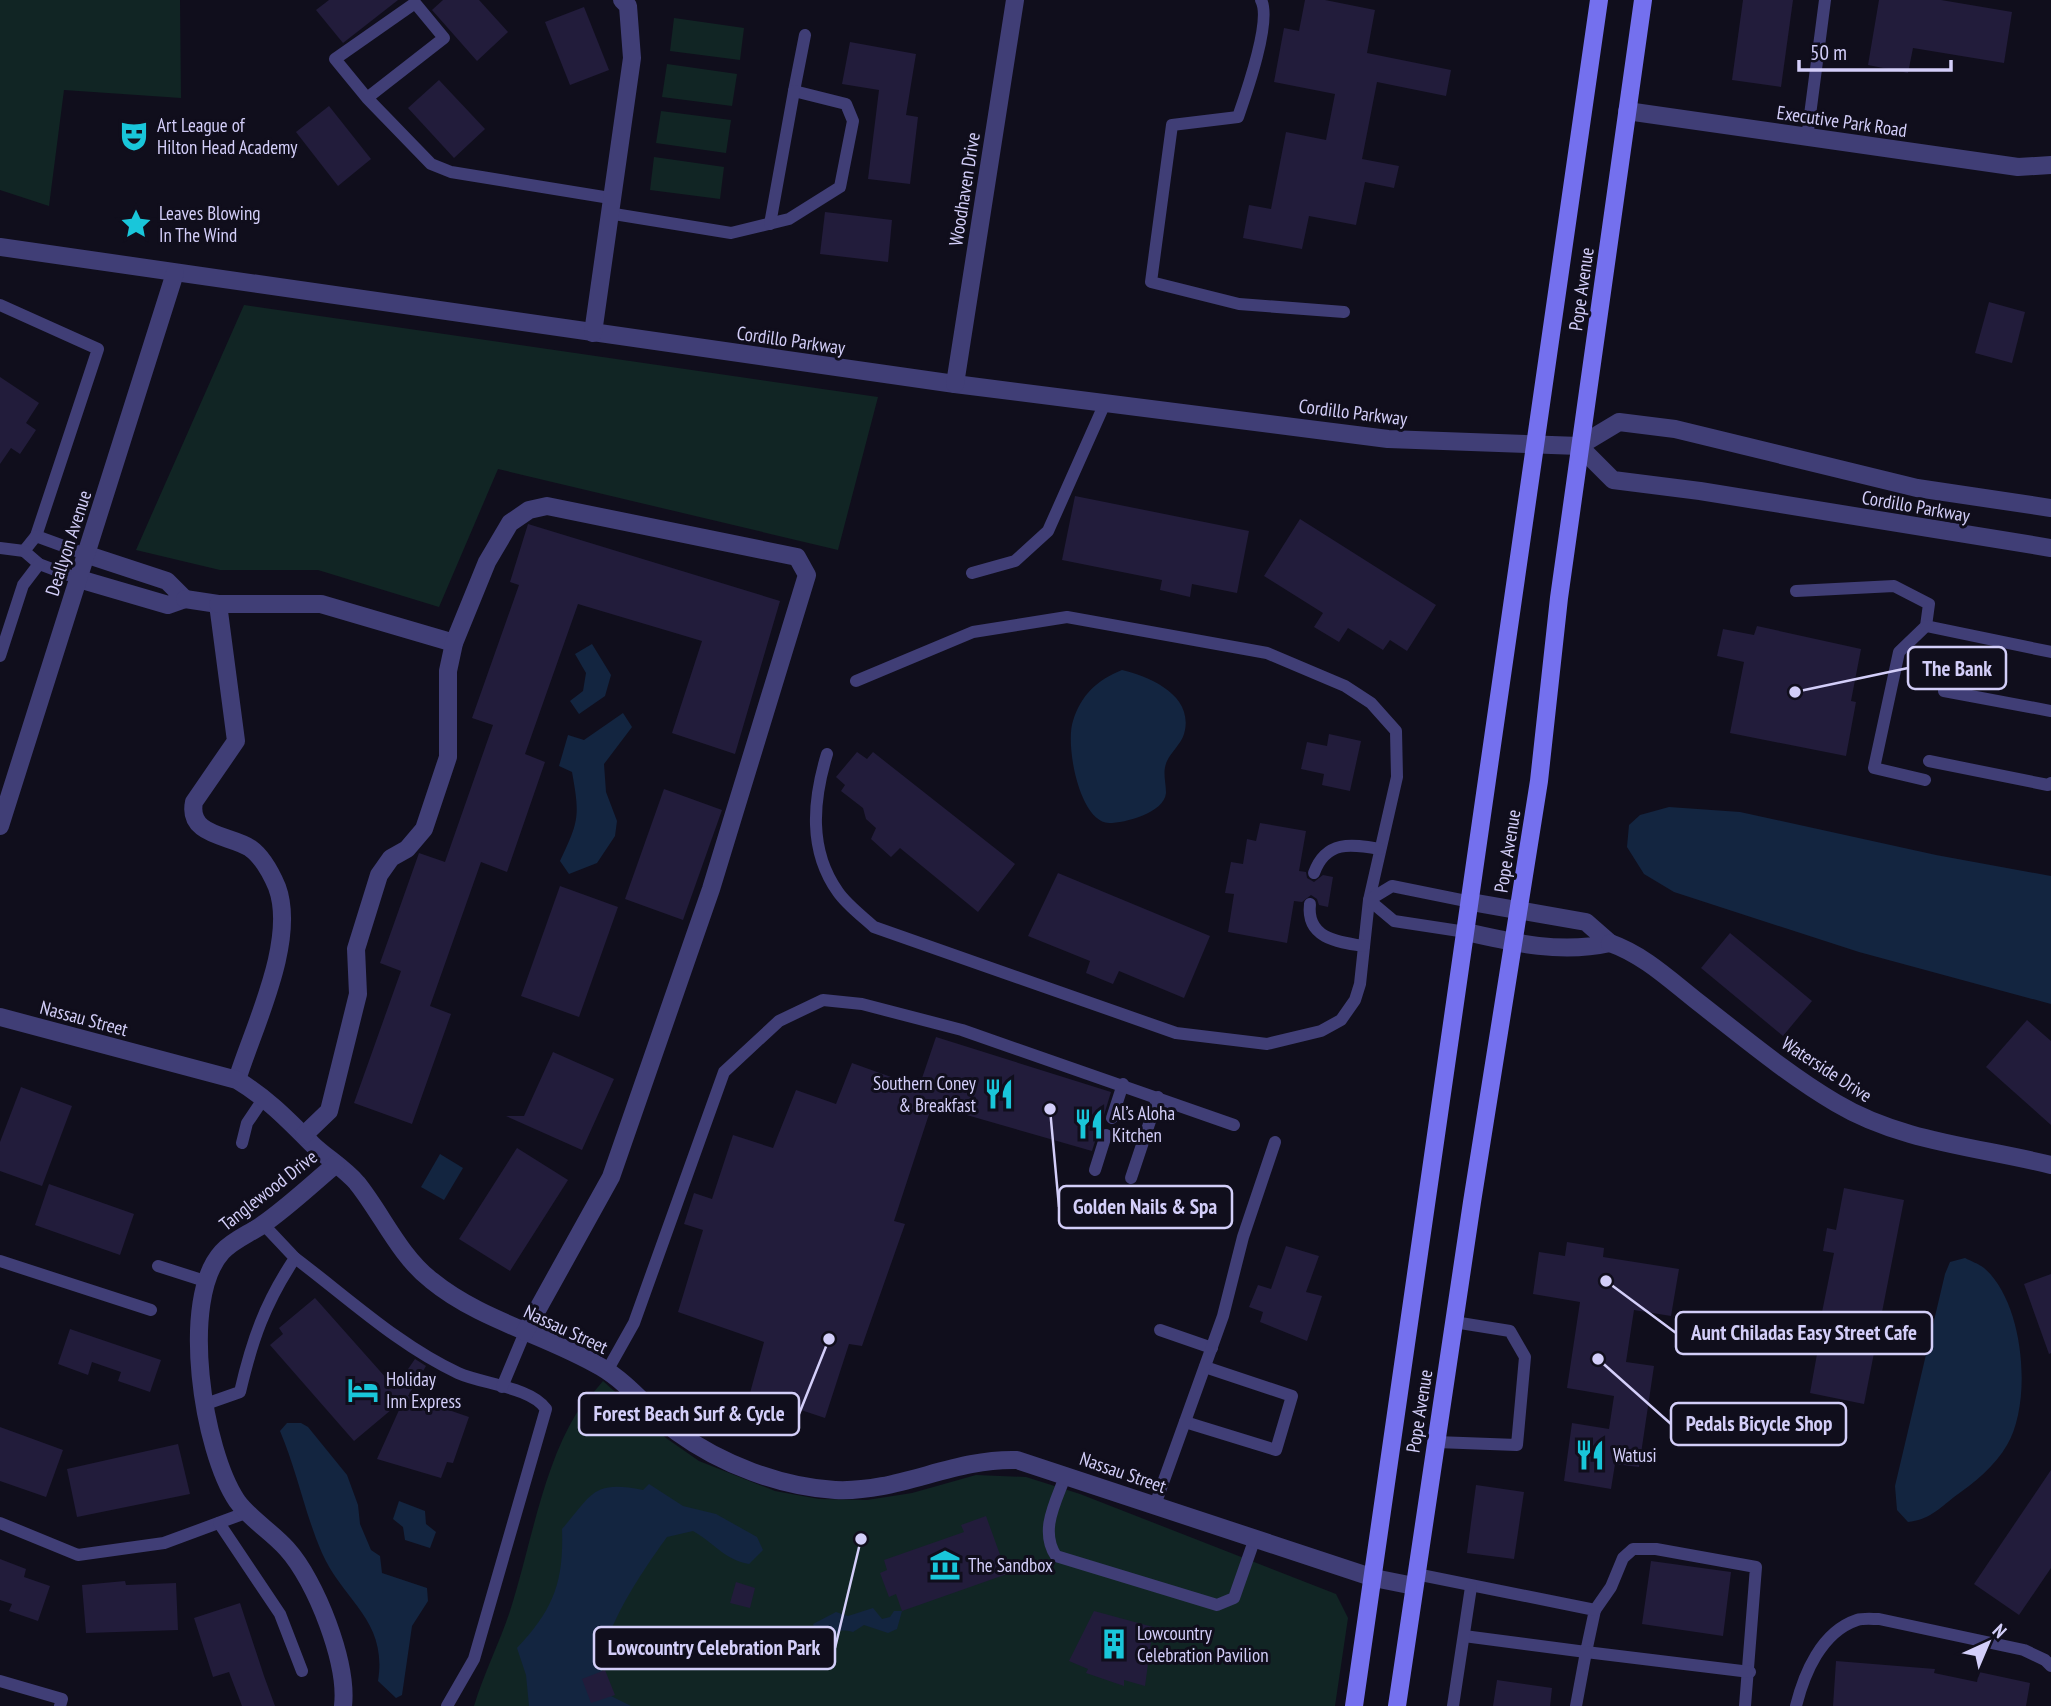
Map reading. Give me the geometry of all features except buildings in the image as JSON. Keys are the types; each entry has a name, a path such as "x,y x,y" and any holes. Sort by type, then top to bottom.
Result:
{"main road":[{"name":"Pope Avenue","path":"1354,1706 1599,0"},
{"name":"Pope Avenue","path":"1397,1706 1539,782 1579,446 1643,0"}],"street":[{"path":"593,333 632,58 628,6 622,0"},
{"name":"Woodhaven Drive","path":"955,384 1014,0"},
{"name":"Executive Park Road","path":"1627,111 2018,167 2050,166"},
{"name":"Cordillo Parkway","path":"0,247 955,384 1388,439 1579,446 1619,422 1675,429 1917,488 2051,509"},
{"name":"Deallyon Avenue","path":"0,826 176,273"},
{"name":"Cordillo Parkway","path":"1579,446 1613,480 1699,491 2051,548"},
{"path":"304,1135 329,1111 358,993 356,949 379,874 391,858 407,849 424,829 448,757 448,671 454,643 487,562 510,523 529,510 548,506 797,557 807,575 711,889 611,1177 526,1332"},
{"path":"88,555 167,581 186,599"},
{"path":"79,579 168,605 186,599 218,604 321,604 454,643"},
{"path":"218,604 236,741 194,802 192,811 207,832 238,841 253,850 270,870 278,891 283,924 257,1024 237,1080"},
{"name":"Waterside Drive","path":"1471,902 1586,922 1610,943 1645,960 1762,1051 1834,1102 1871,1123 1902,1133 2051,1165"},
{"path":"1466,932 1514,943 1582,949 1610,943"},
{"name":"Nassau Street","path":"0,1017 237,1080 283,1112 356,1182 402,1248 430,1280 477,1311 607,1371 677,1431 706,1450 755,1473 832,1489 881,1489 973,1461 1025,1462 1374,1578 1415,1580"},
{"name":"Tanglewood Drive","path":"336,1164 263,1224 221,1252 208,1282 198,1335 203,1405 222,1473 238,1502 288,1550 308,1581 343,1675 343,1706"}],"lane":[{"path":"1261,0 1263,20 1249,85 1238,117 1172,125 1151,282 1239,304 1344,312"},
{"path":"1807,138 1825,0"},
{"path":"367,98 444,38 415,3 335,58 367,98 431,164 731,233 789,219 841,187 853,121 846,104 794,91"},
{"path":"770,224 805,35"},
{"path":"0,305 98,349 36,536 24,551"},
{"path":"972,573 1015,561 1048,531 1105,403"},
{"path":"36,536 88,555"},
{"path":"0,548 24,551 39,564 79,579"},
{"path":"0,656 23,585 39,564"},
{"path":"1796,592 1894,586 1929,604 1926,626 1899,652 1874,768 1925,780"},
{"path":"827,754 818,784 813,817 822,857 838,892 874,927 1176,1033 1267,1044 1321,1031 1341,1020 1355,1000 1360,984 1369,900 1397,777 1396,731 1371,704 1345,686 1267,653 1067,617 973,632 856,681"},
{"path":"1926,626 2051,652"},
{"path":"1944,691 2051,711"},
{"path":"1929,761 2048,785 2051,783"},
{"path":"1314,873 1326,852 1338,845 1380,849"},
{"path":"1369,900 1392,886 1471,902"},
{"path":"1369,900 1394,921 1466,932"},
{"path":"1310,904 1310,922 1318,933 1335,942 1364,946"},
{"path":"607,1371 634,1323 724,1072 779,1021 823,1000 862,1003 961,1030 1123,1084 1234,1125"},
{"path":"1112,1118 1123,1084"},
{"path":"1131,1178 1158,1097"},
{"path":"242,1143 247,1123 264,1098"},
{"path":"1095,1170 1106,1135"},
{"path":"1155,1505 1212,1348 1243,1237 1275,1142"},
{"path":"263,1224 295,1258 422,1353 459,1373 538,1399 546,1409 474,1659 447,1706"},
{"path":"203,1405 240,1392 252,1340 270,1296 295,1258"},
{"path":"0,1261 151,1310"},
{"path":"158,1266 208,1282"},
{"path":"1436,1442 1517,1445 1525,1357 1510,1331 1454,1322"},
{"path":"1160,1330 1212,1348"},
{"path":"502,1387 526,1332"},
{"path":"1185,1422 1276,1450 1292,1396 1205,1367"},
{"path":"1066,1474 1048,1525 1048,1543 1056,1556 1217,1605 1234,1598 1255,1538"},
{"path":"0,1523 78,1555 164,1543 248,1512"},
{"path":"219,1522 280,1614 302,1671"},
{"path":"1577,1706 1595,1609 1611,1587 1623,1558 1633,1549 1657,1549 1756,1567 1750,1672 1745,1706"},
{"path":"1415,1580 1595,1609"},
{"path":"1453,1706 1471,1587"},
{"path":"1796,1706 1801,1686 1818,1651 1857,1620 1879,1619 2024,1650 2045,1660 2051,1666"},
{"path":"1464,1636 1750,1672"},
{"path":"0,1681 61,1703"}],"green space":[{"path":"0,0 180,0 181,98 64,90 49,206 0,190"},
{"path":"674,18 744,28 740,60 670,51"},
{"path":"667,64 737,74 732,106 662,97"},
{"path":"661,111 731,120 726,153 656,143"},
{"path":"654,157 724,167 720,199 650,190"},
{"path":"244,305 878,397 838,550 498,469 439,607 318,570 220,570 136,550"},
{"path":"603,1381 666,1438 699,1461 775,1491 819,1499 867,1500 912,1493 976,1475 1026,1477 1080,1494 1336,1594 1348,1618 1335,1706 474,1706 510,1611 554,1460 576,1414"}],"water":[{"path":"592,644 611,675 605,696 579,714 570,701 583,691 586,673 575,654"},
{"path":"1122,670 1168,690 1183,709 1186,721 1183,738 1166,765 1164,800 1143,816 1109,823 1099,819 1090,810 1082,796 1073,763 1071,732 1076,712 1085,696 1105,679"},
{"path":"623,713 632,727 604,764 606,792 617,821 615,836 597,863 569,874 560,861 574,827 577,809 572,772 559,766 568,735 584,740"},
{"path":"1669,807 1740,812 1936,855 2051,876 2051,1004 1859,952 1674,892 1644,874 1627,847 1629,825 1640,815"},
{"path":"440,1154 463,1168 444,1200 421,1187"},
{"path":"1965,1258 1984,1268 1998,1284 2008,1304 2016,1327 2020,1353 2020,1404 2007,1445 1990,1467 1933,1513 1908,1522 1897,1510 1895,1486 1945,1274 1950,1262"},
{"path":"287,1423 301,1423 308,1427 347,1475 358,1505 360,1524 371,1550 380,1556 382,1573 427,1588 428,1601 412,1626 402,1695 396,1698 378,1681 379,1660 370,1626 331,1570 316,1538 280,1431"},
{"path":"649,1484 683,1506 716,1514 757,1537 763,1550 749,1564 726,1555 693,1531 667,1537 626,1600 608,1637 603,1655 602,1670 611,1696 631,1706 529,1706 526,1675 517,1648 540,1621 554,1594 561,1565 562,1529 595,1493 613,1487 643,1490"},
{"path":"399,1501 425,1511 426,1524 436,1532 430,1548 405,1540 403,1527 393,1519"},
{"path":"873,1608 882,1619 890,1617 894,1611 902,1611 897,1629 888,1633 864,1625 853,1632 839,1631 828,1644 820,1643 813,1624 836,1612 848,1616"}],"place":[{"name":"Art League of Hilton Head Academy","path":"134,136"},
{"name":"Leaves Blowing In The Wind","path":"136,224"},
{"name":"The Bank","path":"1795,692"},
{"name":"Southern Coney & Breakfast","path":"999,1094"},
{"name":"Golden Nails & Spa","path":"1050,1109"},
{"name":"Al’s Aloha Kitchen","path":"1089,1124"},
{"name":"Aunt Chiladas Easy Street Cafe","path":"1606,1281"},
{"name":"Forest Beach Surf & Cycle","path":"829,1339"},
{"name":"Pedals Bicycle Shop","path":"1598,1359"},
{"name":"Holiday Inn Express","path":"363,1390"},
{"name":"Watusi","path":"1590,1455"},
{"name":"Lowcountry Celebration Park","path":"861,1539"},
{"name":"The Sandbox","path":"945,1565"},
{"name":"Lowcountry Celebration Pavilion","path":"1114,1644"}]}
